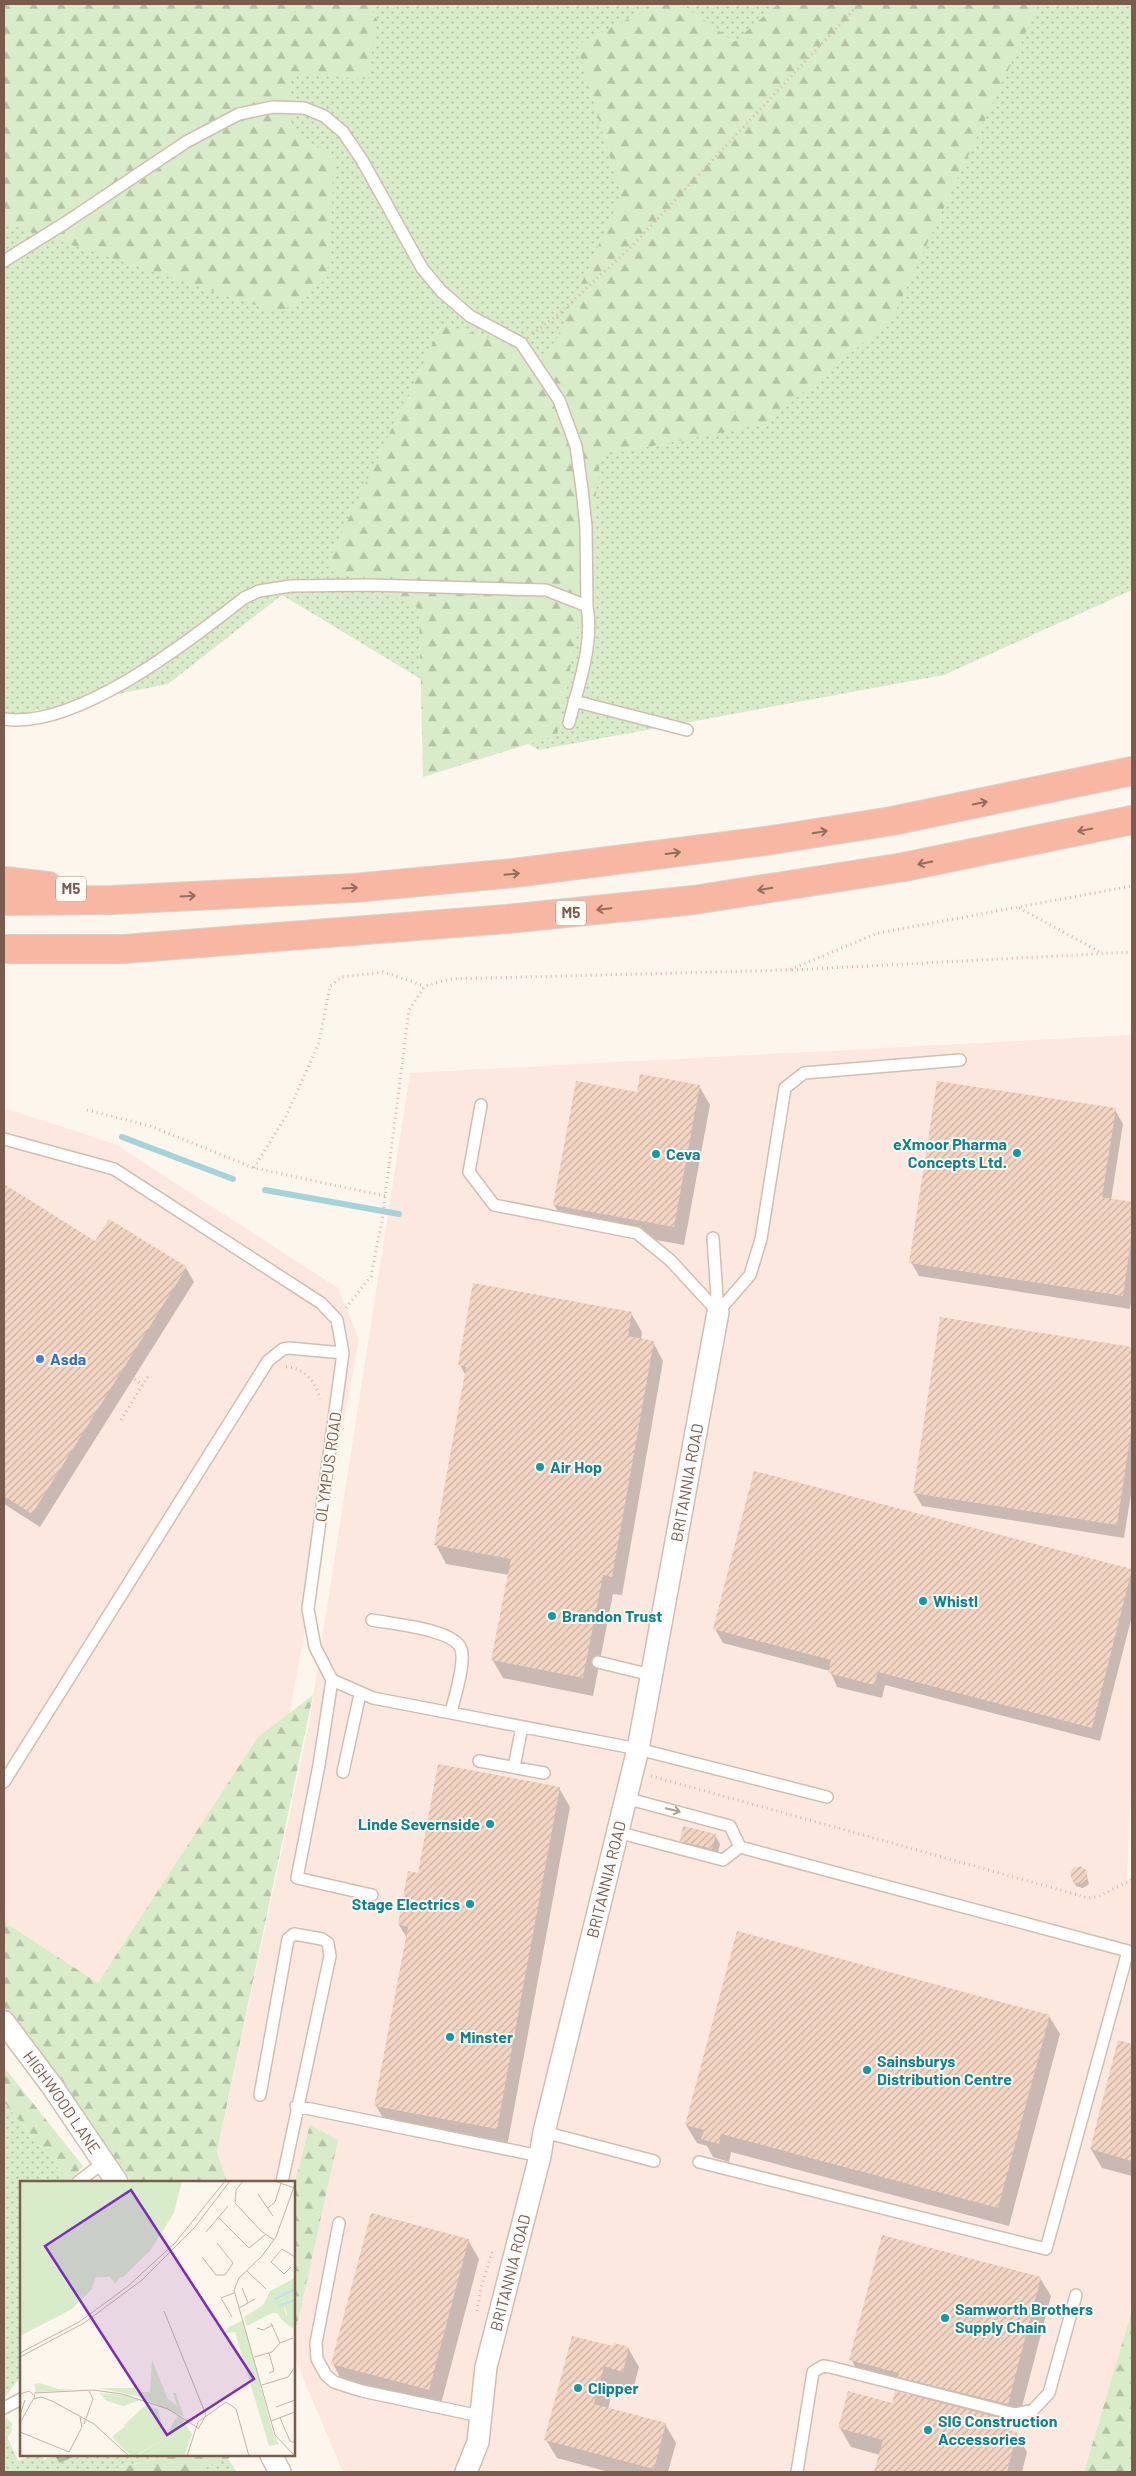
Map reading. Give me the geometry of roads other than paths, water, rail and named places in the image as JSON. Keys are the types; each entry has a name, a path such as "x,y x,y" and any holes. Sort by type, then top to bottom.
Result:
{"highway":[{"name":"M5","path":"4,901 139,898 354,888 514,874 772,840 892,821 1132,771"},
{"name":"M5","path":"4,949 134,948 508,919 694,900 904,867 1132,820"},
{"name":"M5","path":"4,881 139,898"}],"street":[{"name":"BRITANNIA ROAD","path":"481,2472 482,2460 478,2442 486,2368 540,2156 544,2132 638,1749 718,1312"},
{"name":"HIGHWOOD LANE","path":"4,2022 52,2086 117,2181"},
{"name":"BRITANNIA ROAD","path":"466,2472 478,2442"},
{"path":"272,2456 280,2472"}],"lane":[{"path":"4,261 186,142 239,114 274,107 304,108 324,116 344,132 362,160 422,268 441,292 470,316 521,343 559,400 576,446 586,526 587,606 589,618 588,647 568,723"},
{"path":"4,718 15,720 34,718 91,700 166,657 244,598 259,591 291,586 370,585 546,590 587,606"},
{"path":"574,701 687,730"},
{"path":"718,1312 750,1275 756,1257 761,1239 785,1088 804,1073 960,1060"},
{"path":"481,1105 469,1172 494,1205 637,1233 670,1260 718,1312"},
{"name":"OLYMPUS ROAD","path":"4,1139 114,1169 321,1303 336,1320 343,1352 308,1609 315,1647 332,1680"},
{"path":"713,1238 718,1312"},
{"path":"4,1782 268,1361 283,1349 307,1348 343,1352"},
{"path":"372,1620 434,1632 456,1640 462,1650 461,1666 451,1713"},
{"path":"598,1662 651,1675"},
{"path":"372,1895 297,1878 319,1765 332,1680 360,1694 638,1749 827,1796"},
{"path":"343,1772 360,1694"},
{"path":"514,1767 522,1727"},
{"path":"479,1760 544,1772"},
{"path":"625,1798 730,1826 740,1847 1128,1951 1046,2249 699,2162"},
{"path":"617,1832 723,1860 740,1847"},
{"path":"260,2095 288,1939 294,1934 322,1939 328,1943 330,1956 296,2106 282,2181"},
{"path":"296,2106 540,2156"},
{"path":"544,2132 654,2161"},
{"path":"79,2181 104,2162"},
{"path":"339,2223 316,2344 317,2359 326,2375 334,2382 362,2391 480,2416"},
{"path":"801,2471 813,2372 823,2366 1015,2414 1033,2410 1049,2393 1076,2295"},
{"path":"4,2408 20,2400"}],"waterway":[{"path":"122,1137 233,1179"},
{"path":"265,1190 399,1214"}],"place":[{"name":"eXmoor Pharma Concepts Ltd.","path":"1017,1153"},
{"name":"Ceva","path":"656,1154"},
{"name":"Asda","path":"40,1359"},
{"name":"Air Hop","path":"540,1467"},
{"name":"Whistl","path":"923,1601"},
{"name":"Brandon Trust","path":"552,1616"},
{"name":"Linde Severnside","path":"490,1824"},
{"name":"Stage Electrics","path":"470,1904"},
{"name":"Minster","path":"450,2037"},
{"name":"Sainsburys Distribution Centre","path":"867,2070"},
{"name":"Samworth Brothers Supply Chain","path":"945,2318"},
{"name":"Clipper","path":"578,2388"},
{"name":"SIG Construction Accessories","path":"928,2430"}]}
